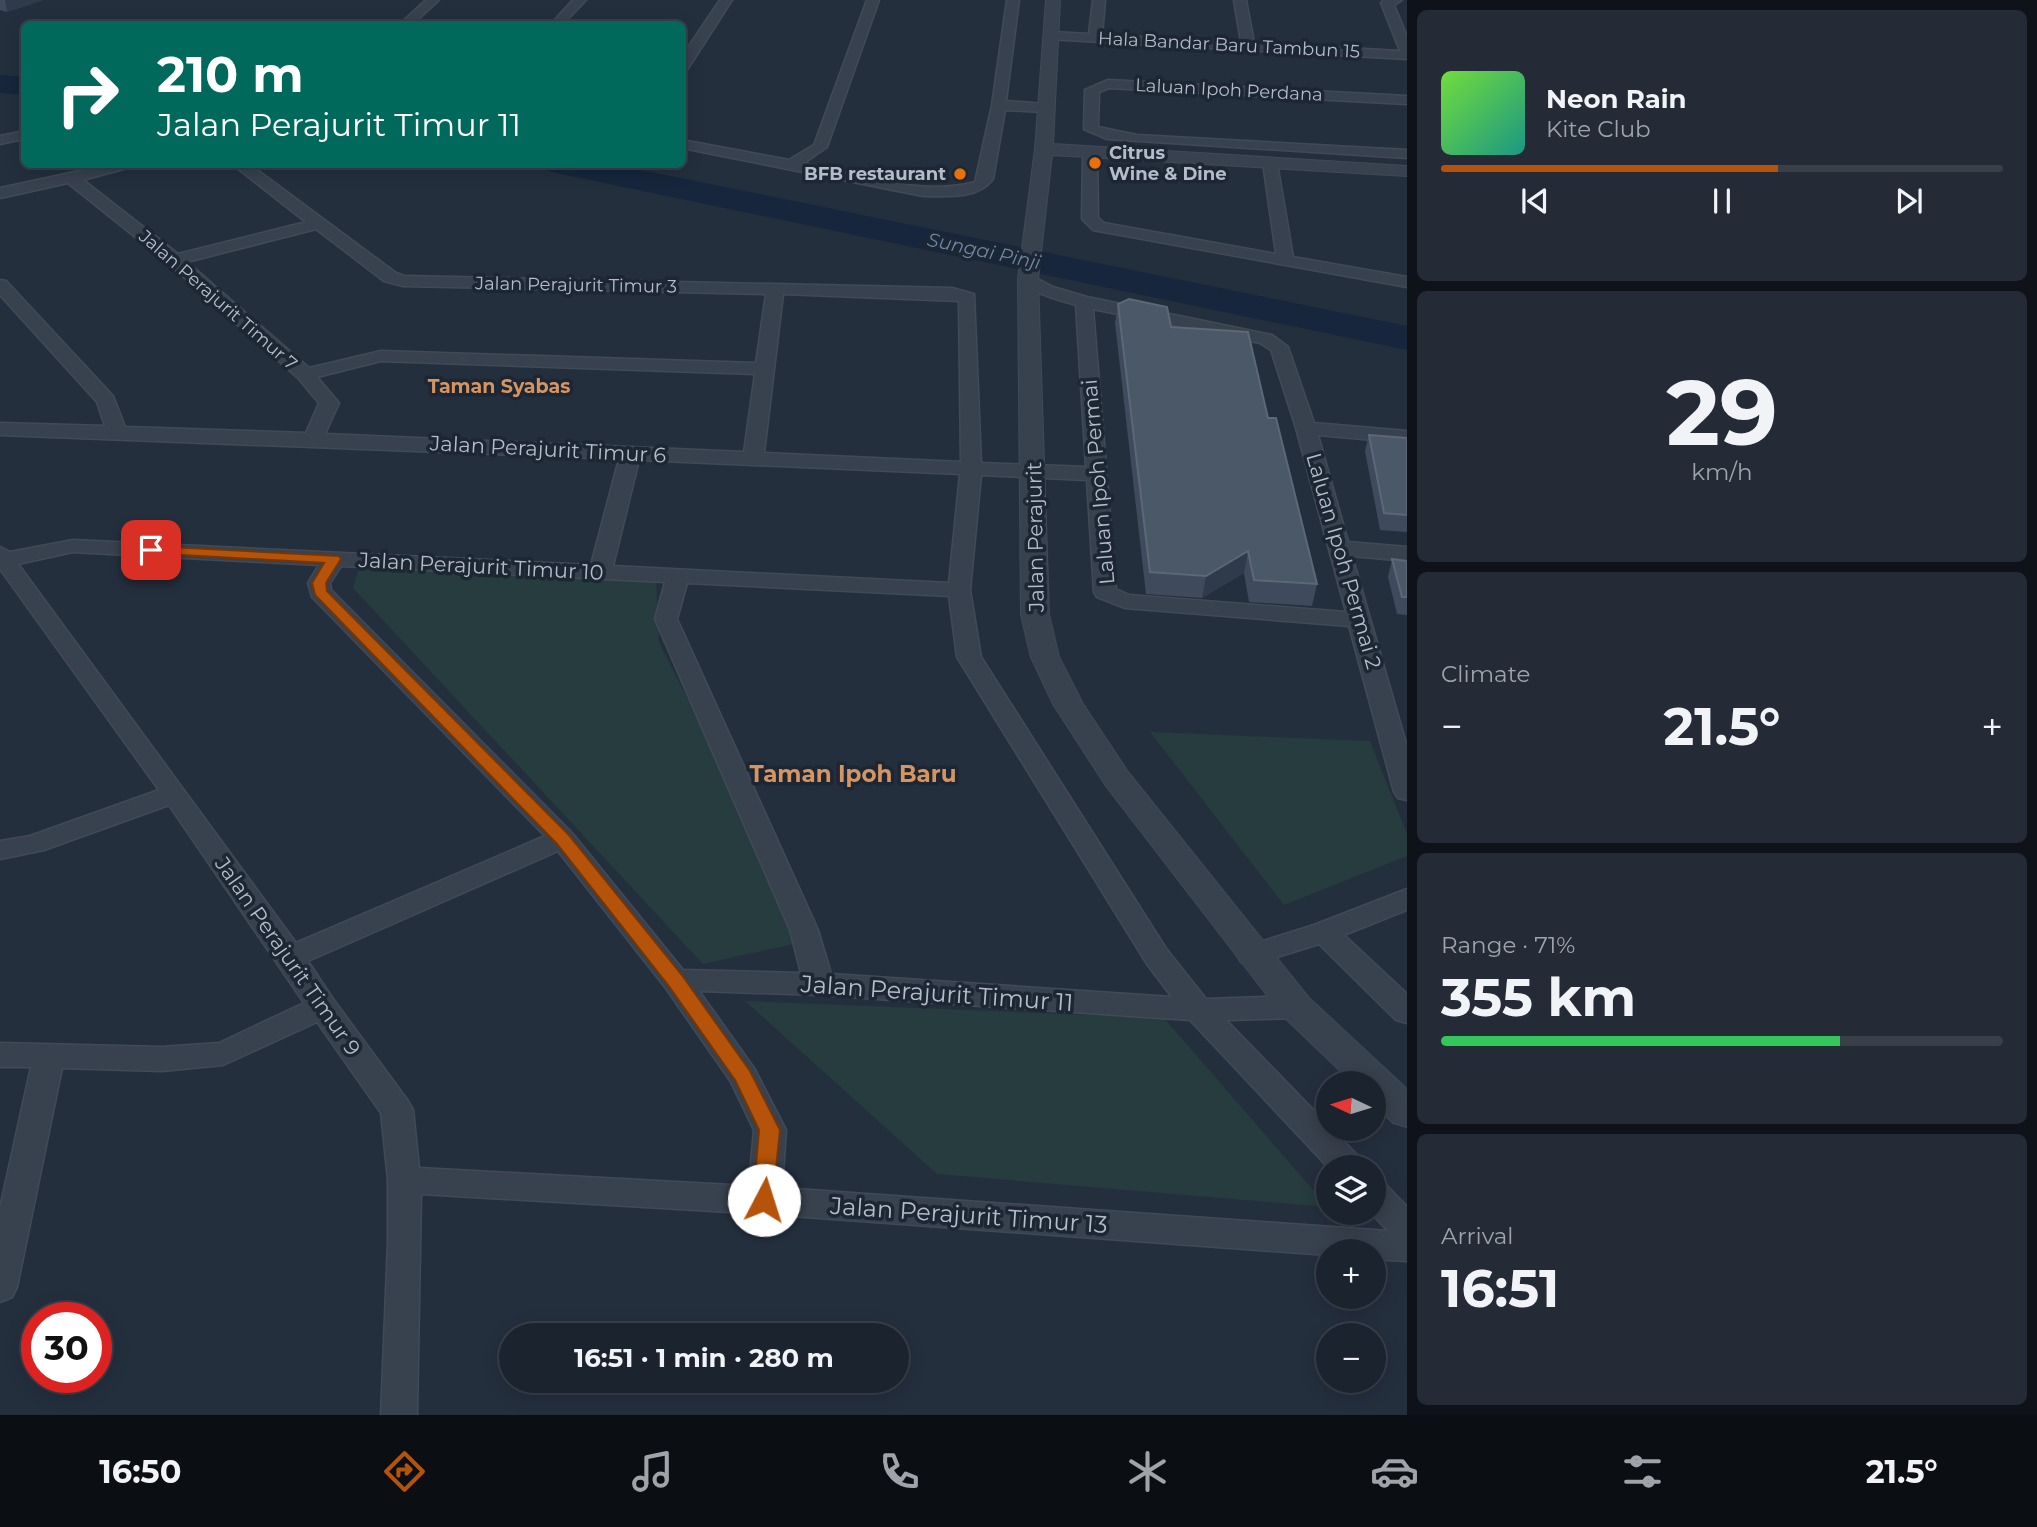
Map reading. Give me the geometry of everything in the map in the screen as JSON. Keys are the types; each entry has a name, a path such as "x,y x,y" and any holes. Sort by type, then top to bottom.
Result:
{"street":[{"path":"410,21 433,0"},
{"path":"560,21 580,0"},
{"path":"686,61 726,0"},
{"path":"793,164 820,147 873,0"},
{"path":"686,145 900,187 948,192 981,185 985,179 999,105 1013,0"},
{"name":"Jalan Perajurit","path":"1053,0 1044,149 1028,279 1035,615 1045,657 1068,704 1116,779 1251,955 1296,1007 1407,1112"},
{"path":"1095,38 1099,0"},
{"path":"1240,0 1248,46"},
{"path":"1396,0 1387,3 1407,54"},
{"name":"Hala Bandar Baru Tambun 15","path":"1052,36 1407,54"},
{"name":"Laluan Ipoh Perdana","path":"1407,100 1108,84 1092,90 1091,129 1112,136 1137,139 1407,154"},
{"path":"999,105 1045,108"},
{"path":"0,141 21,136"},
{"path":"1044,149 1407,171"},
{"path":"1090,152 1090,219 1094,225 1407,282"},
{"path":"1270,163 1285,260"},
{"path":"0,193 117,168"},
{"name":"Jalan Perajurit Timur 3","path":"244,168 390,277 403,281 952,293 964,296 969,301 971,468"},
{"name":"Jalan Perajurit Timur 7","path":"71,178 175,260 305,374 329,403 313,439"},
{"path":"175,260 317,224"},
{"path":"1028,279 1047,291 1084,302"},
{"path":"0,285 106,400 117,432"},
{"path":"753,458 775,290"},
{"name":"Laluan Ipoh Permai 2","path":"1084,302 1266,339 1279,347 1306,428 1360,620 1395,699 1407,792"},
{"name":"Laluan Ipoh Permai","path":"1084,302 1103,588 1110,596 1125,601 1360,620"},
{"path":"305,374 381,356 764,369"},
{"path":"1306,428 1407,437"},
{"name":"Jalan Perajurit Timur 6","path":"0,429 313,439 1095,474"},
{"path":"601,572 631,453"},
{"path":"971,468 959,590 969,657 1157,957 1198,1010 1337,1155"},
{"name":"Jalan Perajurit Timur 10","path":"2,557 68,546 678,574 959,590"},
{"path":"1340,548 1407,554"},
{"name":"Jalan Perajurit Timur 9","path":"2,557 175,794 291,957 322,1007 397,1110 404,1180 399,1415"},
{"path":"334,559 319,583 320,592 563,839 675,980 743,1076 770,1130 764,1200"},
{"path":"678,574 666,620 804,930 819,984"},
{"path":"0,850 34,844 175,794"},
{"path":"291,957 563,839"},
{"path":"1251,955 1324,932 1407,899"},
{"path":"1324,932 1407,1012"},
{"name":"Jalan Perajurit Timur 11","path":"675,980 819,984 1198,1010 1296,1007"},
{"path":"0,1055 162,1059 223,1054 322,1007"},
{"path":"0,1287 49,1056"},
{"name":"Jalan Perajurit Timur 13","path":"404,1180 764,1200 1407,1247"},
{"path":"1386,1207 1407,1229"}],"green space":[{"path":"360,565 656,578 659,642 790,903 794,944 703,964 353,588"},
{"path":"1150,732 1370,741 1407,834 1407,856 1284,905"},
{"path":"745,1001 1164,1018 1316,1193 1316,1206 937,1174"}],"building":[{"path":"1129,299 1167,307 1171,327 1248,332 1268,418 1276,418 1317,584 1254,580 1248,551 1206,576 1150,572 1118,304"},
{"path":"1369,435 1407,438 1407,515 1384,513"},
{"path":"1392,559 1407,561 1407,597 1402,597"}],"waterway":[{"name":"Sungai Pinji","path":"0,84 21,86"},
{"name":"Sungai Pinji","path":"580,168 1407,338"}],"place":[{"name":"Citrus Wine & Dine","path":"1095,163"},
{"name":"BFB restaurant","path":"960,174"}],"district":[{"name":"Taman Syabas","path":"499,386"},
{"name":"Taman Ipoh Baru","path":"853,774"}],"route":[{"path":"151,550 334,559 319,583 320,592 563,839 675,980 743,1076 770,1130 764,1200"}]}
